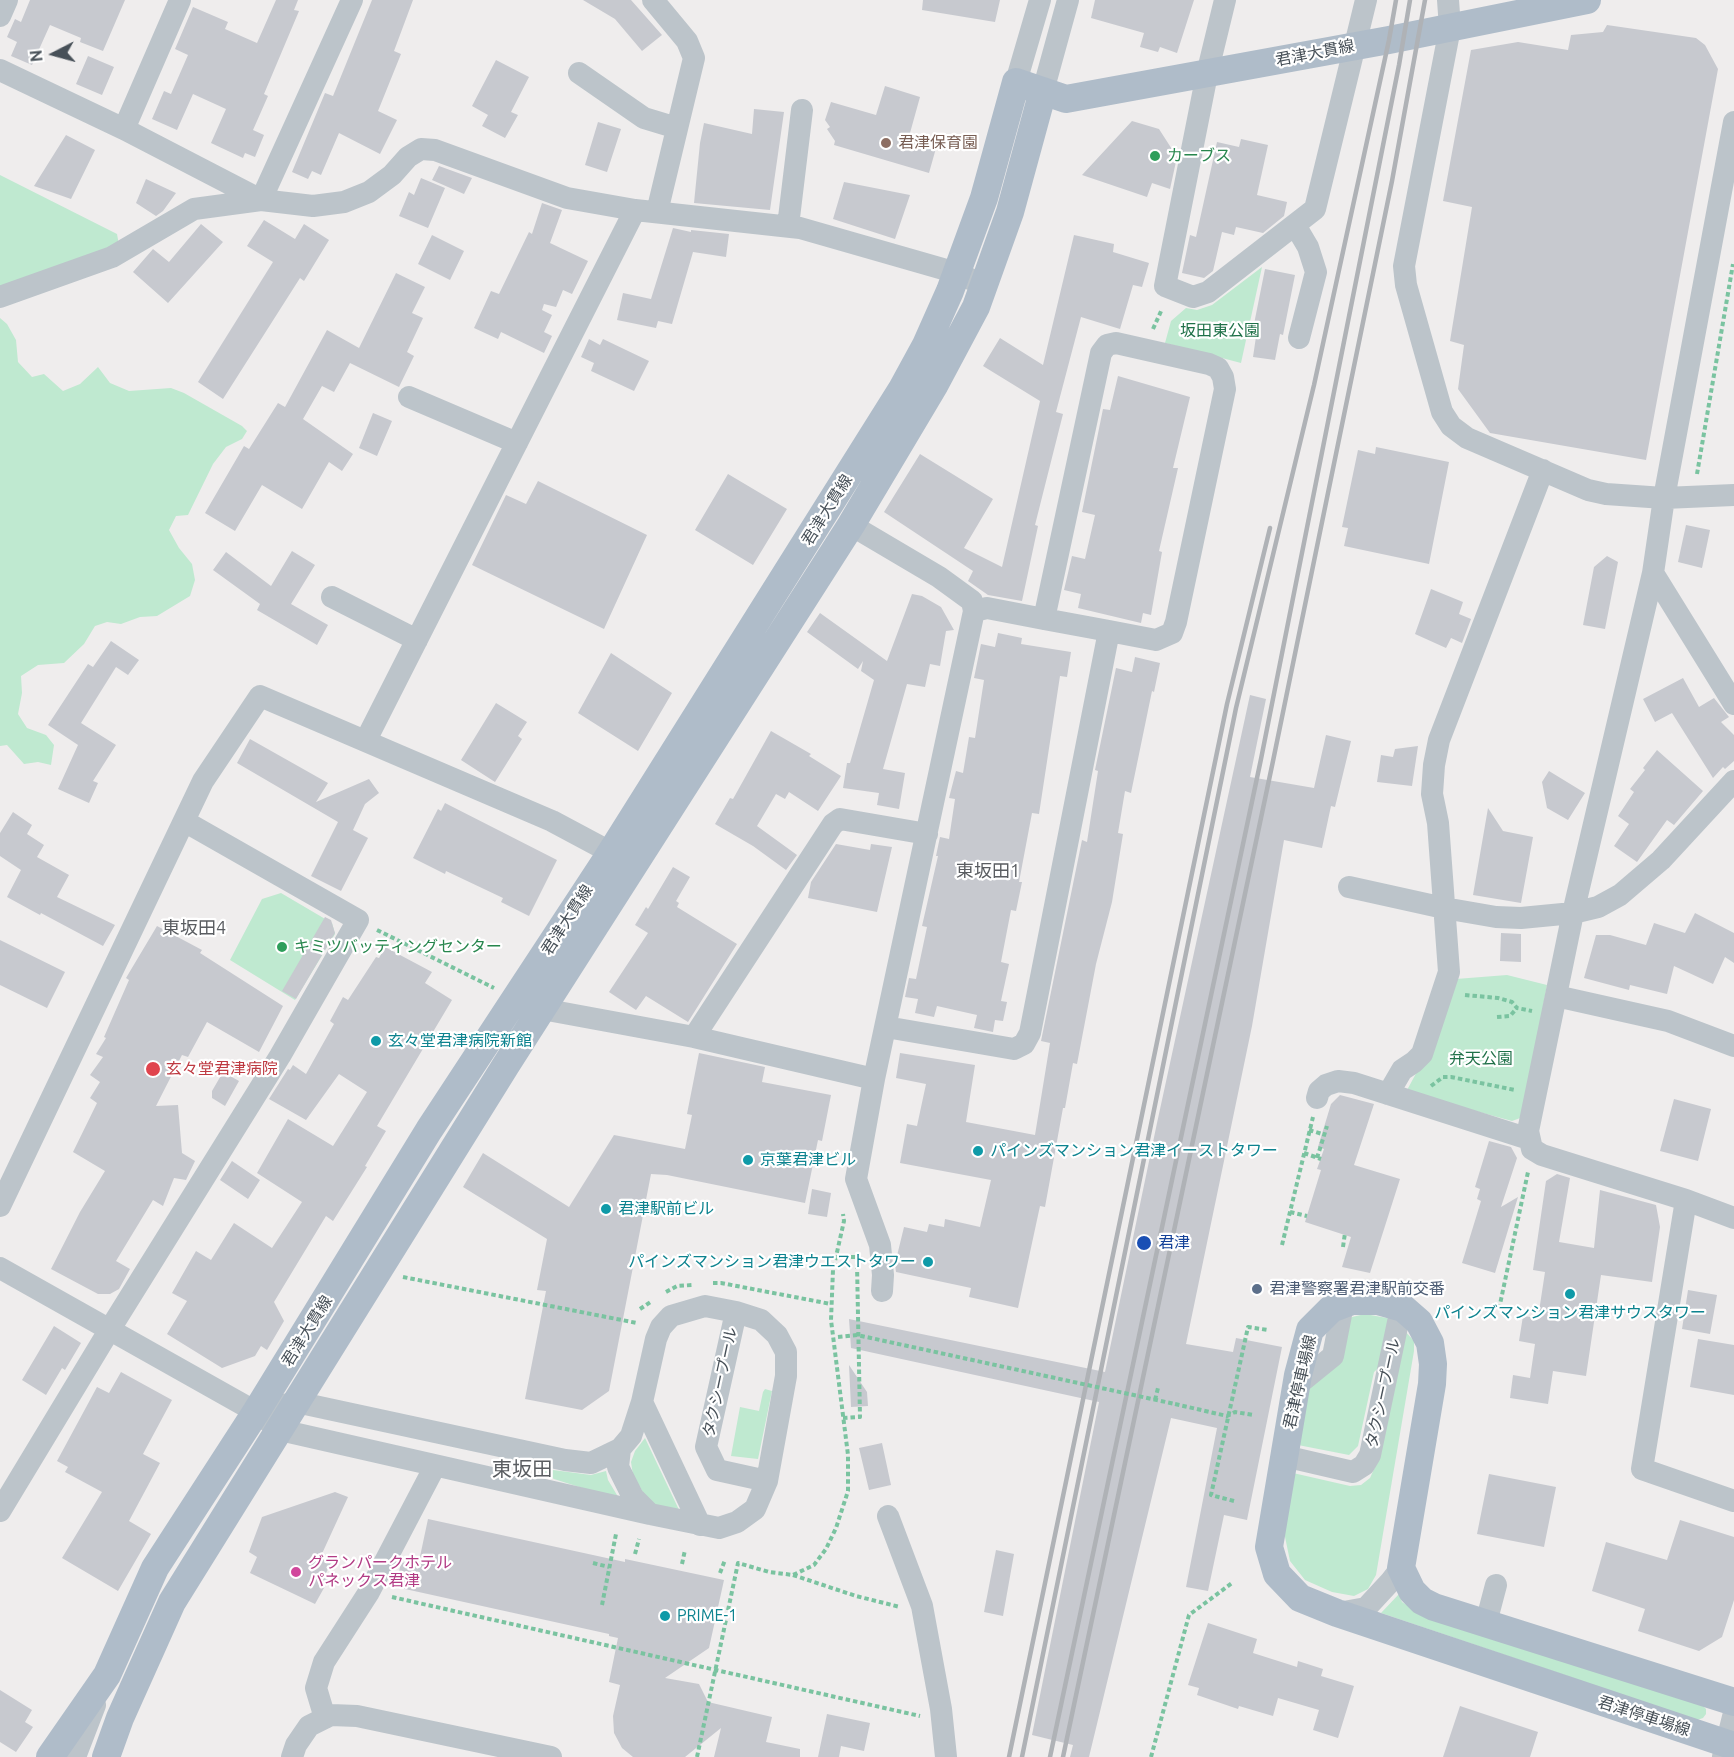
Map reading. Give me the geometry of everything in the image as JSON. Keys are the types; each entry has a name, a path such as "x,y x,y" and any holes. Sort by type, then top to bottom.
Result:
{"main road":[{"name":"君津大貫線","path":"106,1757 120,1718 172,1602 542,1009 623,858 926,345 957,273 984,198 1016,82 1066,99 1356,46 1449,14 1587,0"},
{"name":"君津大貫線","path":"50,1757 107,1675 155,1568 256,1413 429,1130 623,858 851,525 935,384 976,307 1010,212 1043,91"},
{"name":"君津停車場線","path":"1401,1308 1378,1301 1352,1301 1331,1309 1310,1330 1296,1386 1269,1547 1278,1574 1300,1598 1337,1613 1728,1749"},
{"path":"1401,1308 1419,1322 1430,1343 1433,1364 1432,1384 1401,1568 1412,1591 1422,1601 1434,1607 1734,1702"}],"street":[{"path":"0,16 7,0"},
{"path":"124,129 180,0"},
{"path":"261,200 352,0"},
{"path":"366,740 517,443 646,211 677,128 694,58 687,41 653,0"},
{"path":"1016,82 1040,0"},
{"path":"1043,91 1068,0"},
{"path":"1225,0 1207,74 1166,286 1193,297 1208,292 1315,209 1366,0"},
{"path":"1449,14 1404,266 1406,285 1442,412 1451,426 1467,438 1588,490 1606,494 1664,498 1734,495"},
{"path":"0,70 124,129 261,200"},
{"path":"579,73 645,118 677,128"},
{"path":"788,226 802,110"},
{"path":"1531,1144 1528,1131 1573,913 1653,573 1664,498 1729,178 1734,122"},
{"path":"0,297 112,257 194,209 261,200 313,206 344,202 369,192 392,175 408,157 422,149 435,150 567,198 646,211 800,228 957,273 984,285"},
{"path":"1295,225 1308,246 1316,272 1299,338"},
{"path":"974,611 987,608 1044,619 1156,640 1172,633 1225,389 1223,377 1218,368 1116,343 1107,345 1101,353 1044,619"},
{"path":"409,397 517,443"},
{"path":"1388,1094 1402,1070 1422,1054 1449,972 1438,823 1432,794 1439,740 1543,470"},
{"path":"851,525 939,577 972,601 974,611 874,1079 856,1179 880,1245 882,1291"},
{"path":"1653,573 1734,704"},
{"path":"332,597 417,640"},
{"path":"886,1027 1014,1049 1024,1044 1030,1033 1109,631"},
{"path":"0,1206 6,1177 203,781 260,696 552,821 623,858"},
{"path":"1348,887 1496,917 1521,918 1573,913 1598,907 1620,895 1661,860 1734,781"},
{"path":"694,1037 832,824 840,819 927,834"},
{"path":"0,1511 280,1056 358,920 184,821"},
{"path":"1556,996 1668,1021 1734,1046"},
{"path":"542,1009 694,1037 874,1079"},
{"path":"1317,1098 1319,1091 1326,1085 1338,1081 1354,1083 1418,1103 1531,1144 1542,1155 1686,1200 1734,1218"},
{"path":"1686,1200 1642,1469 1734,1501"},
{"path":"0,1268 256,1413 280,1430 719,1528 737,1522 755,1509 767,1481 786,1376 786,1353 777,1335 761,1320 705,1306 671,1316 661,1327 656,1339 642,1402 631,1436 620,1449 591,1463 565,1460 296,1402 256,1413"},
{"name":"タクシープール","path":"1284,1456 1353,1472 1364,1465 1370,1455 1401,1308"},
{"name":"タクシープール","path":"736,1312 706,1447 717,1470 767,1481"},
{"path":"642,1402 700,1525"},
{"path":"620,1449 618,1467 633,1497 650,1514"},
{"path":"325,1718 316,1688 324,1662 369,1592 435,1466"},
{"path":"888,1516 922,1606 941,1709 946,1757"},
{"path":"1337,1613 1366,1608 1401,1568"},
{"path":"1486,1623 1496,1585"},
{"path":"75,1757 107,1675"},
{"path":"1728,1749 1734,1713"},
{"path":"292,1757 296,1745 309,1726 331,1715 357,1716 551,1757"}],"path":[{"path":"1700,479 1695,473 1734,257"},
{"path":"1144,349 1171,288"},
{"path":"358,920 497,990"},
{"path":"1443,992 1498,998 1512,1002 1517,1008 1538,1012"},
{"path":"1497,1017 1512,1015 1517,1008"},
{"path":"1418,1103 1434,1083 1443,1077 1523,1092"},
{"path":"1282,1245 1317,1098"},
{"path":"1304,1153 1319,1158 1327,1126"},
{"path":"1309,1130 1322,1134"},
{"path":"1499,1309 1531,1144"},
{"path":"793,1575 814,1565 826,1548 836,1528 848,1491 848,1455 835,1337 831,1320 833,1270 844,1221 843,1210"},
{"path":"1290,1212 1307,1216"},
{"path":"1343,1247 1345,1233"},
{"path":"836,1257 858,1256 857,1335 860,1417 843,1418"},
{"path":"400,1276 637,1323"},
{"path":"1234,1501 1211,1495 1248,1327 1268,1330"},
{"path":"835,1337 857,1335 1227,1416 1235,1412 1252,1415"},
{"path":"1155,1400 1158,1388"},
{"path":"602,1605 609,1581 609,1567 616,1534"},
{"path":"635,1554 639,1539"},
{"path":"682,1564 685,1550"},
{"path":"720,1573 725,1560"},
{"path":"593,1563 609,1567"},
{"path":"697,1757 738,1563 769,1572 793,1575 856,1596 909,1610"},
{"path":"1151,1757 1189,1616 1232,1583"},
{"path":"391,1597 930,1718"}],"green space":[{"path":"0,175 117,234 119,245 0,287"},
{"name":"坂田東公園","path":"1262,267 1241,363 1165,343 1171,321 1186,308 1197,310 1212,305"},
{"path":"0,318 7,324 16,340 18,362 32,377 44,374 63,391 80,384 98,367 110,383 129,391 171,388 184,393 247,431 242,439 226,447 213,464 188,515 176,516 169,530 179,548 192,564 195,580 190,596 157,616 140,617 121,624 107,622 95,626 84,644 64,663 38,665 21,676 22,693 18,714 27,728 46,735 54,745 51,765 38,762 24,764 7,745 0,746"},
{"name":"キミツバッティングセンター","path":"281,893 332,923 335,934 295,1000 230,960 262,899"},
{"name":"弁天公園","path":"1507,975 1547,985 1523,1117 1512,1121 1406,1092 1427,1053 1456,979"},
{"path":"1365,1314 1387,1318 1394,1323 1386,1361 1374,1372 1358,1446 1349,1455 1298,1445 1310,1386 1346,1322 1352,1317"},
{"path":"1404,1330 1414,1341 1414,1351 1376,1575 1368,1589 1354,1596 1332,1592 1305,1580 1290,1561 1284,1532 1293,1473 1350,1486 1361,1485 1370,1478 1375,1467"},
{"path":"765,1389 772,1391 758,1459 731,1456 740,1407 759,1411"},
{"path":"645,1438 680,1512 657,1506 646,1498 633,1475 631,1462 635,1451"},
{"path":"538,1468 591,1475 606,1471 608,1480 620,1500 554,1479"},
{"path":"1399,1594 1402,1602 1418,1612 1702,1705 1706,1709 1706,1714 1697,1720 1381,1613"}],"building":[{"path":"30,0 125,0 103,51 80,42 81,38 50,25 32,65 11,56 17,42 7,37 15,19 21,22"},
{"path":"276,0 298,0 294,10 299,11 264,94 268,96 253,130 264,135 255,157 245,153 243,158 211,143 226,109 193,94 177,130 152,119 164,91 171,94 188,55 175,49 193,7 228,22 225,29 257,43"},
{"path":"372,0 413,0 394,51 401,54 378,111 397,120 380,154 339,133 321,175 312,171 308,179 292,172 325,93 333,96"},
{"path":"583,0 631,0 662,35 642,51 615,19"},
{"path":"923,0 1000,0 995,22 922,10"},
{"path":"1095,0 1194,0 1177,53 1160,47 1158,52 1140,47 1144,33 1091,18"},
{"path":"1607,25 1696,38 1705,45 1718,69 1646,460 1490,433 1458,389 1464,345 1450,341 1472,207 1443,201 1471,50 1518,42 1568,50 1571,35 1603,32"},
{"path":"88,56 114,67 102,95 76,84"},
{"path":"496,60 529,77 511,112 518,115 505,138 482,126 488,115 472,106"},
{"path":"885,86 920,97 910,133 938,141 929,173 834,145 835,141 827,129 830,127 825,120 831,102 876,115"},
{"path":"754,109 784,112 770,210 694,203 704,123 752,134"},
{"path":"1132,121 1159,129 1177,157 1170,189 1152,183 1147,197 1082,175"},
{"path":"598,122 621,129 607,172 585,165"},
{"path":"66,135 95,150 71,199 34,186"},
{"path":"1241,139 1268,145 1257,195 1287,202 1284,216 1263,233 1236,227 1234,235 1222,232 1213,271 1204,278 1182,273 1190,235 1196,237 1217,142 1239,147"},
{"path":"439,166 472,178 464,194 432,180"},
{"path":"421,178 445,188 428,228 399,216 409,192 414,195"},
{"path":"146,179 176,193 163,211 156,216 136,203"},
{"path":"844,182 910,195 895,239 833,219"},
{"path":"542,203 562,210 550,243 588,261 572,294 563,290 556,307 544,304 542,310 552,315 544,332 552,336 544,353 501,332 498,339 474,328 491,291 499,294 529,232 532,234"},
{"path":"264,220 295,239 304,224 329,240 304,281 300,278 223,399 198,382 273,262 247,246"},
{"path":"201,224 223,242 168,303 133,272 153,249 169,262"},
{"path":"673,228 691,232 691,230 729,234 726,257 693,252 672,324 658,321 656,328 617,320 623,293 651,299"},
{"path":"432,235 464,251 450,280 418,264"},
{"path":"1074,235 1114,244 1113,252 1149,263 1142,287 1133,285 1120,329 1081,317 1056,412 1063,414 1035,525 1038,526 1022,601 988,595 968,581 973,571 884,512 920,454 993,499 964,548 1002,567 1040,401 983,366 1000,338 1043,365"},
{"path":"1265,269 1295,275 1283,335 1280,334 1275,360 1253,357 1257,330 1253,329"},
{"path":"396,273 425,287 412,313 423,318 407,352 414,356 399,387 350,363 334,392 322,386 303,419 353,454 342,471 329,462 302,509 262,485 235,531 205,513 244,446 249,449 278,403 285,407 327,330 359,348"},
{"path":"589,339 600,345 603,339 649,361 634,391 591,371 594,363 581,357"},
{"path":"1118,376 1190,397 1173,468 1178,468 1159,551 1162,552 1151,615 1143,613 1141,623 1078,608 1081,594 1064,590 1072,556 1085,559 1095,515 1082,512 1103,409 1110,410"},
{"path":"373,413 392,421 377,456 359,448"},
{"path":"1376,447 1449,462 1429,564 1344,546 1348,528 1342,527 1358,450 1375,454"},
{"path":"728,474 787,509 753,565 695,530"},
{"path":"538,481 647,535 604,629 472,565 506,495 526,504"},
{"path":"1686,525 1710,530 1702,568 1678,562"},
{"path":"292,551 315,565 291,604 328,625 317,645 257,610 260,604 213,570 226,552 271,586"},
{"path":"1607,556 1618,562 1605,629 1583,625 1594,567"},
{"path":"1431,589 1463,602 1459,614 1471,619 1462,643 1451,638 1446,648 1415,634"},
{"path":"912,594 922,596 941,607 954,630 946,631 940,666 930,664 925,687 907,684 883,769 905,773 899,809 877,805 879,793 843,788 847,763 850,763 874,680 861,671 863,661 858,669 807,632 820,613 887,661"},
{"path":"998,633 1022,638 1021,644 1071,652 1067,677 1060,676 1039,814 1032,813 1016,911 1011,910 1001,962 1009,964 1001,1001 1007,1002 1003,1021 995,1020 993,1032 974,1028 977,1015 937,1006 934,1017 915,1013 918,999 905,997 909,978 916,979 927,927 922,926 938,856 936,856 940,837 949,839 955,799 949,798 956,771 963,773 969,737 975,738 984,680 974,678 981,644 995,647"},
{"path":"111,641 139,660 128,675 116,667 81,723 116,745 93,781 98,783 89,803 58,789 78,745 48,725 88,664 93,667"},
{"path":"611,653 672,693 638,751 578,713"},
{"path":"1135,657 1160,663 1131,793 1125,791 1118,833 1123,834 1112,902 1096,964 1077,1064 1073,1063 1065,1108 1063,1108 1045,1207 1040,1206 1018,1308 969,1297 971,1288 896,1272 895,1264 904,1227 927,1232 929,1224 944,1227 945,1219 980,1227 991,1180 900,1163 907,1124 917,1126 926,1084 896,1078 900,1053 975,1065 966,1122 1035,1135 1050,1043 1041,1041 1082,840 1087,842 1098,771 1095,770 1116,668 1132,672"},
{"path":"1683,678 1699,707 1714,698 1729,717 1721,722 1734,735 1734,761 1725,769 1723,767 1713,778 1672,713 1655,722 1643,699"},
{"path":"1250,695 1266,699 1250,777 1314,788 1326,735 1351,741 1335,807 1331,806 1322,848 1284,840 1252,1026 1186,1344 1233,1352 1236,1338 1282,1347 1247,1520 1224,1515 1208,1591 1186,1587 1217,1428 1171,1418 1089,1757 1070,1757 1073,1745 1032,1735 1099,1402 851,1348 849,1319 1105,1372"},
{"path":"496,703 527,722 518,736 522,739 495,782 461,760"},
{"path":"771,731 811,754 809,756 841,776 818,811 789,792 785,799 776,794 757,826 797,855 786,870 753,846 715,824 730,798 733,799"},
{"path":"250,739 328,783 316,802 369,779 379,793 365,804 353,830 368,838 341,891 311,876 338,822 237,763"},
{"path":"1418,746 1412,786 1377,782 1381,755 1393,757 1395,749"},
{"path":"1657,750 1703,791 1674,825 1667,820 1637,862 1614,846 1629,824 1618,816 1634,792 1630,789"},
{"path":"1549,771 1585,793 1568,820 1547,808 1542,782"},
{"path":"445,803 557,860 529,916 501,902 503,898 413,858 438,809 441,811"},
{"path":"1488,808 1503,831 1533,837 1521,903 1473,895"},
{"path":"13,812 32,825 27,834 44,845 37,857 69,875 57,897 115,925 103,946 7,897 21,870 0,856 0,833"},
{"path":"836,844 870,850 871,844 892,847 877,912 808,898 811,882"},
{"path":"673,867 690,877 676,901 679,903 677,907 737,944 688,1022 646,996 636,1010 609,992 648,933 635,925 646,907 648,909"},
{"path":"1695,913 1734,933 1734,963 1725,957 1713,984 1674,966 1667,994 1630,985 1629,990 1584,978 1596,935 1610,935 1646,945 1654,923 1685,933"},
{"path":"325,917 331,920 335,933 296,999 282,991"},
{"path":"157,926 202,950 200,953 283,1006 259,1052 207,1022 188,1057 182,1055 156,1106 178,1105 182,1153 195,1161 186,1180 174,1178 163,1206 153,1200 116,1261 130,1269 119,1289 110,1294 98,1294 51,1269 80,1212 105,1171 73,1152 97,1103 90,1098 100,1082 90,1075 103,1057 96,1054 106,1038 104,1037 129,980 126,978"},
{"path":"1501,933 1521,934 1521,962 1500,961"},
{"path":"0,940 65,972 47,1008 0,985"},
{"path":"385,947 432,972 425,983 452,1000 377,1126 386,1131 365,1166 367,1167 333,1221 326,1216 274,1302 284,1321 267,1350 261,1346 255,1356 222,1368 167,1334 187,1301 172,1293 196,1251 211,1260 234,1223 272,1248 302,1202 257,1173 288,1119 333,1146 367,1092 339,1074 306,1120 269,1099 293,1065 306,1074 334,1024 330,1021 343,997 348,1000"},
{"path":"699,1053 765,1067 762,1082 831,1095 822,1141 818,1140 805,1203 667,1175 651,1174 609,1391 582,1410 525,1399 546,1291 537,1290 547,1239 463,1187 483,1153 569,1207 614,1135 685,1149 692,1115 687,1114"},
{"path":"223,1072 239,1081 225,1106 212,1098 212,1091"},
{"path":"1340,1095 1374,1104 1354,1165 1400,1179 1370,1273 1342,1267 1351,1237 1305,1222 1321,1170 1317,1169 1324,1149 1318,1147 1331,1104"},
{"path":"1674,1099 1711,1109 1698,1161 1660,1151"},
{"path":"1489,1141 1511,1147 1517,1158 1501,1207 1518,1197 1495,1273 1462,1263 1481,1201 1477,1199 1480,1189 1475,1187"},
{"path":"232,1161 260,1180 248,1199 220,1180"},
{"path":"1557,1174 1570,1178 1559,1242 1594,1248 1600,1190 1656,1205 1660,1227 1652,1282 1601,1275 1586,1376 1553,1371 1548,1404 1510,1398 1513,1375 1530,1378 1535,1344 1519,1341 1523,1316 1538,1318 1545,1272 1533,1270 1546,1181"},
{"path":"812,1189 831,1193 827,1217 808,1214"},
{"path":"1688,1290 1717,1295 1710,1334 1682,1329"},
{"path":"54,1326 81,1343 65,1370 62,1368 46,1395 22,1380"},
{"path":"1698,1339 1734,1345 1734,1395 1690,1387"},
{"path":"849,1365 867,1392 868,1406 851,1407"},
{"path":"121,1372 172,1400 143,1454 160,1463 129,1521 151,1534 118,1591 62,1558 102,1492 65,1472 68,1467 57,1461 97,1387 109,1393"},
{"path":"882,1443 891,1485 869,1490 859,1448"},
{"path":"1489,1474 1556,1487 1544,1547 1477,1534"},
{"path":"335,1492 348,1497 320,1558 331,1563 325,1575 329,1579 315,1604 250,1573 257,1557 249,1552 262,1517"},
{"path":"428,1519 625,1562 625,1559 724,1580 709,1648 665,1678 699,1684 708,1702 772,1717 766,1742 800,1749 800,1757 714,1757 721,1728 685,1757 633,1757 622,1748 614,1733 613,1716 620,1685 609,1682 618,1638 609,1636 609,1634 396,1587 401,1562 418,1566"},
{"path":"1680,1520 1734,1537 1734,1600 1722,1637 1699,1651 1638,1631 1645,1609 1592,1591 1606,1542 1667,1560"},
{"path":"996,1550 1014,1554 1003,1616 984,1612"},
{"path":"1208,1623 1257,1639 1253,1653 1297,1667 1298,1661 1323,1669 1321,1676 1354,1686 1338,1738 1313,1730 1319,1710 1278,1698 1273,1716 1239,1706 1238,1709 1197,1695 1199,1688 1188,1685"},
{"path":"0,1690 32,1710 25,1722 33,1727 16,1752 0,1742"},
{"path":"1460,1706 1538,1732 1530,1757 1443,1757"},
{"path":"827,1714 870,1723 864,1751 841,1746 839,1757 818,1757"}],"railway":[{"path":"1022,1757 1236,708 1314,385 1396,0"},
{"path":"1050,1757 1261,759 1410,0"},
{"path":"1063,1757 1273,761 1392,181 1425,0"},
{"path":"1009,1757 1227,704 1270,528"}],"place":[{"name":"君津保育園","path":"886,143"},
{"name":"カーブス","path":"1155,156"},
{"name":"キミツバッティングセンター","path":"282,947"},
{"name":"玄々堂君津病院新館","path":"376,1041"},
{"name":"玄々堂君津病院","path":"153,1069"},
{"name":"パインズマンション君津イーストタワー","path":"978,1151"},
{"name":"京葉君津ビル","path":"748,1160"},
{"name":"君津駅前ビル","path":"606,1209"},
{"name":"君津","path":"1144,1243"},
{"name":"パインズマンション君津ウエストタワー","path":"928,1262"},
{"name":"君津警察署君津駅前交番","path":"1257,1289"},
{"name":"パインズマンション君津サウスタワー","path":"1570,1294"},
{"name":"グランパークホテル パネックス君津","path":"296,1572"},
{"name":"PRIME-1","path":"665,1616"}],"district":[{"name":"東坂田1","path":"988,871"},
{"name":"東坂田4","path":"194,928"},
{"name":"東坂田","path":"522,1469"}]}
